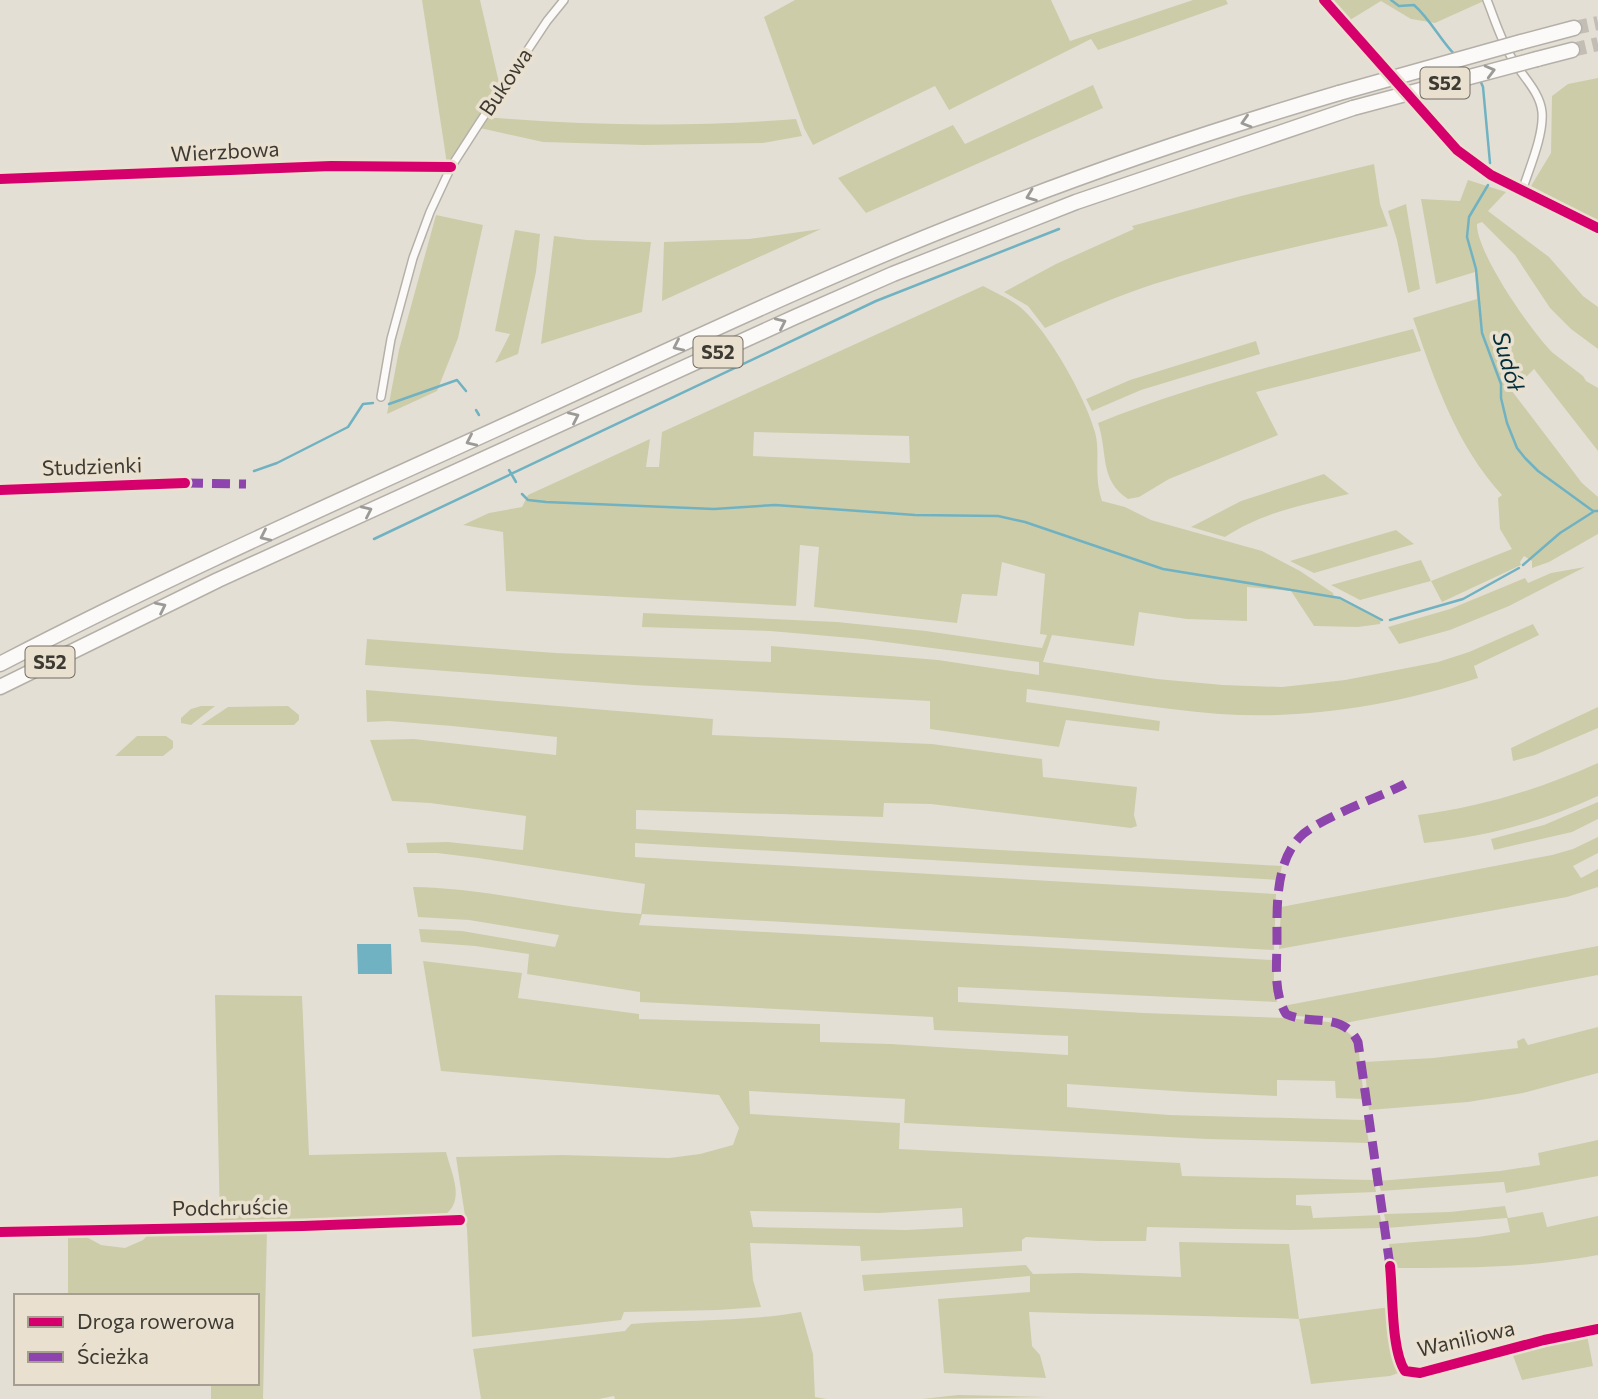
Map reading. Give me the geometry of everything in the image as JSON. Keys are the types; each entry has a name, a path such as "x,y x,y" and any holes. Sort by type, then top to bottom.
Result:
{"highway":[{"name":"S52","path":"0,664 154,587 757,310 980,215 1160,149 1339,93 1574,28"},
{"name":"S52","path":"0,687 218,580 881,279 1088,198 1353,108 1572,50"}],"street":[{"name":"Bukowa","path":"381,397 391,339 413,258 430,212 452,167 547,21 564,0"},
{"path":"1324,0 1457,150 1491,175 1598,228"},
{"path":"1487,0 1496,28 1512,59 1539,98 1542,111 1542,126 1522,191"},
{"name":"Wierzbowa","path":"0,179 331,166 452,167"},
{"name":"Studzienki","path":"0,490 185,483"},
{"name":"Podchruście","path":"0,1232 460,1220"},
{"name":"Waniliowa","path":"1390,1266 1394,1328 1401,1365 1405,1371 1420,1373 1519,1346 1598,1329"}],"green space":[{"path":"422,0 480,0 500,87 447,164"},
{"path":"795,0 1051,0 1070,41 1193,0 1226,0 1228,4 1098,50 1091,39 949,110 935,86 813,145 804,128 764,17"},
{"path":"1331,0 1486,0 1435,23 1411,19 1381,1 1350,20"},
{"path":"1598,78 1598,221 1531,186 1551,153 1552,96 1568,84"},
{"path":"1093,85 1103,108 866,213 838,178 953,125 965,144"},
{"path":"485,117 640,124 796,119 802,136 763,143 644,145 543,142 480,128"},
{"path":"1374,164 1380,204 1388,226 1183,275 1126,294 1045,328 1028,306 1004,292 1056,264 1134,229 1132,226"},
{"path":"1468,180 1506,192 1488,211 1549,257 1583,296 1598,307 1598,349 1571,329 1550,308 1515,255 1482,222 1477,224 1479,237 1495,272 1532,328 1553,353 1598,388 1598,451 1534,369 1512,391 1582,483 1598,497 1598,534 1549,562 1532,568 1532,561 1524,556 1521,565 1442,602 1431,581 1512,549 1500,529 1498,498 1502,495 1486,476 1459,434 1413,318 1477,299 1475,272 1436,284 1421,199 1460,201"},
{"path":"1406,204 1420,289 1408,293 1388,211"},
{"path":"436,215 483,225 458,338 437,391 387,414 399,350"},
{"path":"821,229 662,301 664,242 749,239"},
{"path":"515,230 540,234 536,272 518,354 495,363 510,334 495,331"},
{"path":"554,236 651,242 642,312 541,344"},
{"path":"983,286 1012,301 1027,314 1051,344 1074,382 1095,432 1102,501 1125,507 1151,520 1262,551 1300,571 1333,593 1334,598 1381,620 1380,624 1358,627 1314,626 1291,591 1247,587 1247,621 1187,619 1139,612 1134,646 1052,635 1043,662 1157,679 1282,687 1345,680 1438,662 1469,652 1533,624 1539,635 1474,666 1478,678 1383,703 1318,712 1285,715 1219,714 1027,689 1026,702 1160,721 1159,731 1066,720 1059,747 930,729 930,701 634,685 365,665 367,639 556,653 771,662 771,646 938,660 1039,675 1039,662 863,639 770,631 642,627 643,613 837,622 926,631 1042,648 1047,635 1040,634 1045,574 1002,562 997,596 962,594 957,623 814,607 819,547 800,545 796,606 506,591 503,532 463,525 489,513 522,507 528,495 650,439 646,467 659,467 662,432","holes":["754,432 909,436 910,463 753,456"]},
{"path":"1413,329 1421,351 1256,392 1278,435 1169,479 1139,497 1128,499 1119,492 1108,475 1098,423 1215,383"},
{"path":"1256,341 1260,354 1141,390 1092,411 1086,399 1130,380"},
{"path":"1324,474 1349,494 1269,515 1225,537 1191,527 1241,501"},
{"path":"1396,530 1414,544 1314,573 1290,561"},
{"path":"1421,560 1431,581 1360,600 1331,585"},
{"path":"1585,567 1509,606 1450,630 1399,644 1388,627 1450,609 1525,578 1528,583 1551,573"},
{"path":"366,690 713,719 712,735 932,744 1042,759 1043,777 1137,787 1134,815 1137,826 1131,828 931,804 884,803 883,817 636,810 636,829 1282,866 1279,880 635,843 635,857 1276,894 1274,950 642,914 639,925 1274,960 1277,1002 958,987 958,1002 1329,1022 1343,1028 1353,1037 1359,1053 1364,1099 1336,1098 1335,1081 1277,1080 1277,1096 1067,1084 1067,1107 1169,1115 1365,1120 1369,1143 1207,1139 904,1123 905,1099 749,1091 750,1114 900,1123 899,1149 1180,1163 1182,1176 1374,1180 1376,1192 1296,1195 1296,1205 1311,1206 1313,1218 1380,1215 1382,1228 1289,1230 1147,1227 1146,1241 1026,1237 1022,1240 1022,1251 861,1261 860,1246 750,1243 753,1280 761,1307 624,1312 621,1320 472,1337 467,1229 456,1157 562,1155 669,1158 700,1154 733,1145 739,1128 719,1095 441,1071 423,961 522,973 518,998 639,1014 639,1019 820,1024 820,1042 1068,1055 1068,1036 934,1030 933,1017 640,1002 640,992 527,974 529,954 421,942 419,929 462,931 555,947 559,935 469,920 418,917 413,887 470,891 641,914 645,884 478,858 408,853 406,843 448,842 523,850 526,816 430,803 392,801 370,740 414,739 556,755 557,737 389,721 367,722","holes":["962,1208 963,1227 906,1230 753,1227 750,1211 879,1213"]},
{"path":"215,706 191,725 181,723 181,718 191,709"},
{"path":"288,706 299,715 299,720 294,725 201,725 228,707"},
{"path":"1598,707 1598,728 1535,755 1513,761 1511,748"},
{"path":"137,736 166,736 173,741 173,748 163,756 115,756"},
{"path":"1598,763 1598,796 1513,827 1424,843 1418,815 1510,796"},
{"path":"1598,802 1598,819 1572,832 1494,850 1491,839 1544,825"},
{"path":"1598,837 1598,853 1573,866 1581,878 1598,869 1598,887 1567,897 1279,949 1281,907 1552,855"},
{"path":"1598,946 1598,975 1345,1023 1331,1018 1295,1016 1283,1006"},
{"path":"215,995 302,996 309,1155 446,1152 456,1190 453,1206 448,1213 439,1219 220,1222"},
{"path":"1598,1027 1598,1073 1523,1093 1468,1102 1369,1110 1364,1062 1433,1058 1518,1048 1517,1041 1524,1038 1528,1045"},
{"path":"1598,1140 1598,1176 1506,1193 1504,1182 1381,1191 1378,1181 1540,1165 1538,1153"},
{"path":"1505,1206 1508,1218 1543,1212 1547,1227 1598,1216 1598,1255 1521,1265 1393,1268 1389,1244 1510,1232 1507,1218 1387,1228 1384,1214 1450,1212"},
{"path":"267,1231 263,1399 211,1399 211,1385 259,1385 259,1294 68,1294 68,1237 83,1235 101,1245 125,1248 147,1236"},
{"path":"1179,1242 1289,1244 1299,1319 1029,1312 1032,1346 1040,1355 1046,1378 944,1373 938,1299 1030,1292 1030,1276 864,1291 862,1275 1026,1265 1033,1274 1181,1277"},
{"path":"1390,1307 1391,1328 1401,1372 1390,1376 1311,1384 1299,1319"},
{"path":"801,1312 813,1354 815,1397 827,1399 615,1399 614,1396 599,1399 481,1399 473,1349 625,1331 631,1324"},
{"path":"1587,1335 1593,1366 1522,1380 1511,1350"},
{"path":"958,1395 1049,1397 922,1399"}],"water":[{"path":"357,944 391,944 392,974 358,974"}],"waterway":[{"name":"Sudół","path":"1391,0 1399,6 1414,5 1456,56"},
{"name":"Sudół","path":"1480,80 1483,87 1490,163"},
{"name":"Sudół","path":"1488,185 1469,217 1467,237 1476,269 1482,333 1501,384 1501,398 1507,423 1517,448 1538,471 1593,511 1598,511"},
{"path":"374,539 876,301 1059,229"},
{"path":"389,404 457,380 466,391"},
{"path":"254,471 277,463 348,427 363,404 373,403"},
{"path":"476,410 479,415"},
{"path":"509,470 516,482"},
{"path":"522,494 528,500 546,502 714,509 775,505 915,515 998,516 1025,522 1163,569 1340,598 1382,620"},
{"path":"1523,565 1560,533 1593,512"},
{"path":"1390,620 1463,599 1519,568"}],"tunnel":[{"path":"1574,28 1598,23"},
{"path":"1572,50 1598,44"}],"marked path":[{"path":"185,483 246,484"},
{"path":"1390,1266 1358,1042 1344,1026 1286,1014 1277,988 1277,914 1282,872 1286,859 1300,837 1320,823 1405,784"}],"cycle path":[{"path":"1324,0 1457,150 1491,175 1598,228"},
{"path":"0,179 331,166 451,167"},
{"path":"0,490 185,483"},
{"path":"0,1232 460,1220"},
{"path":"1390,1266 1395,1336 1400,1362 1405,1371 1420,1373 1544,1340 1598,1329"}]}
